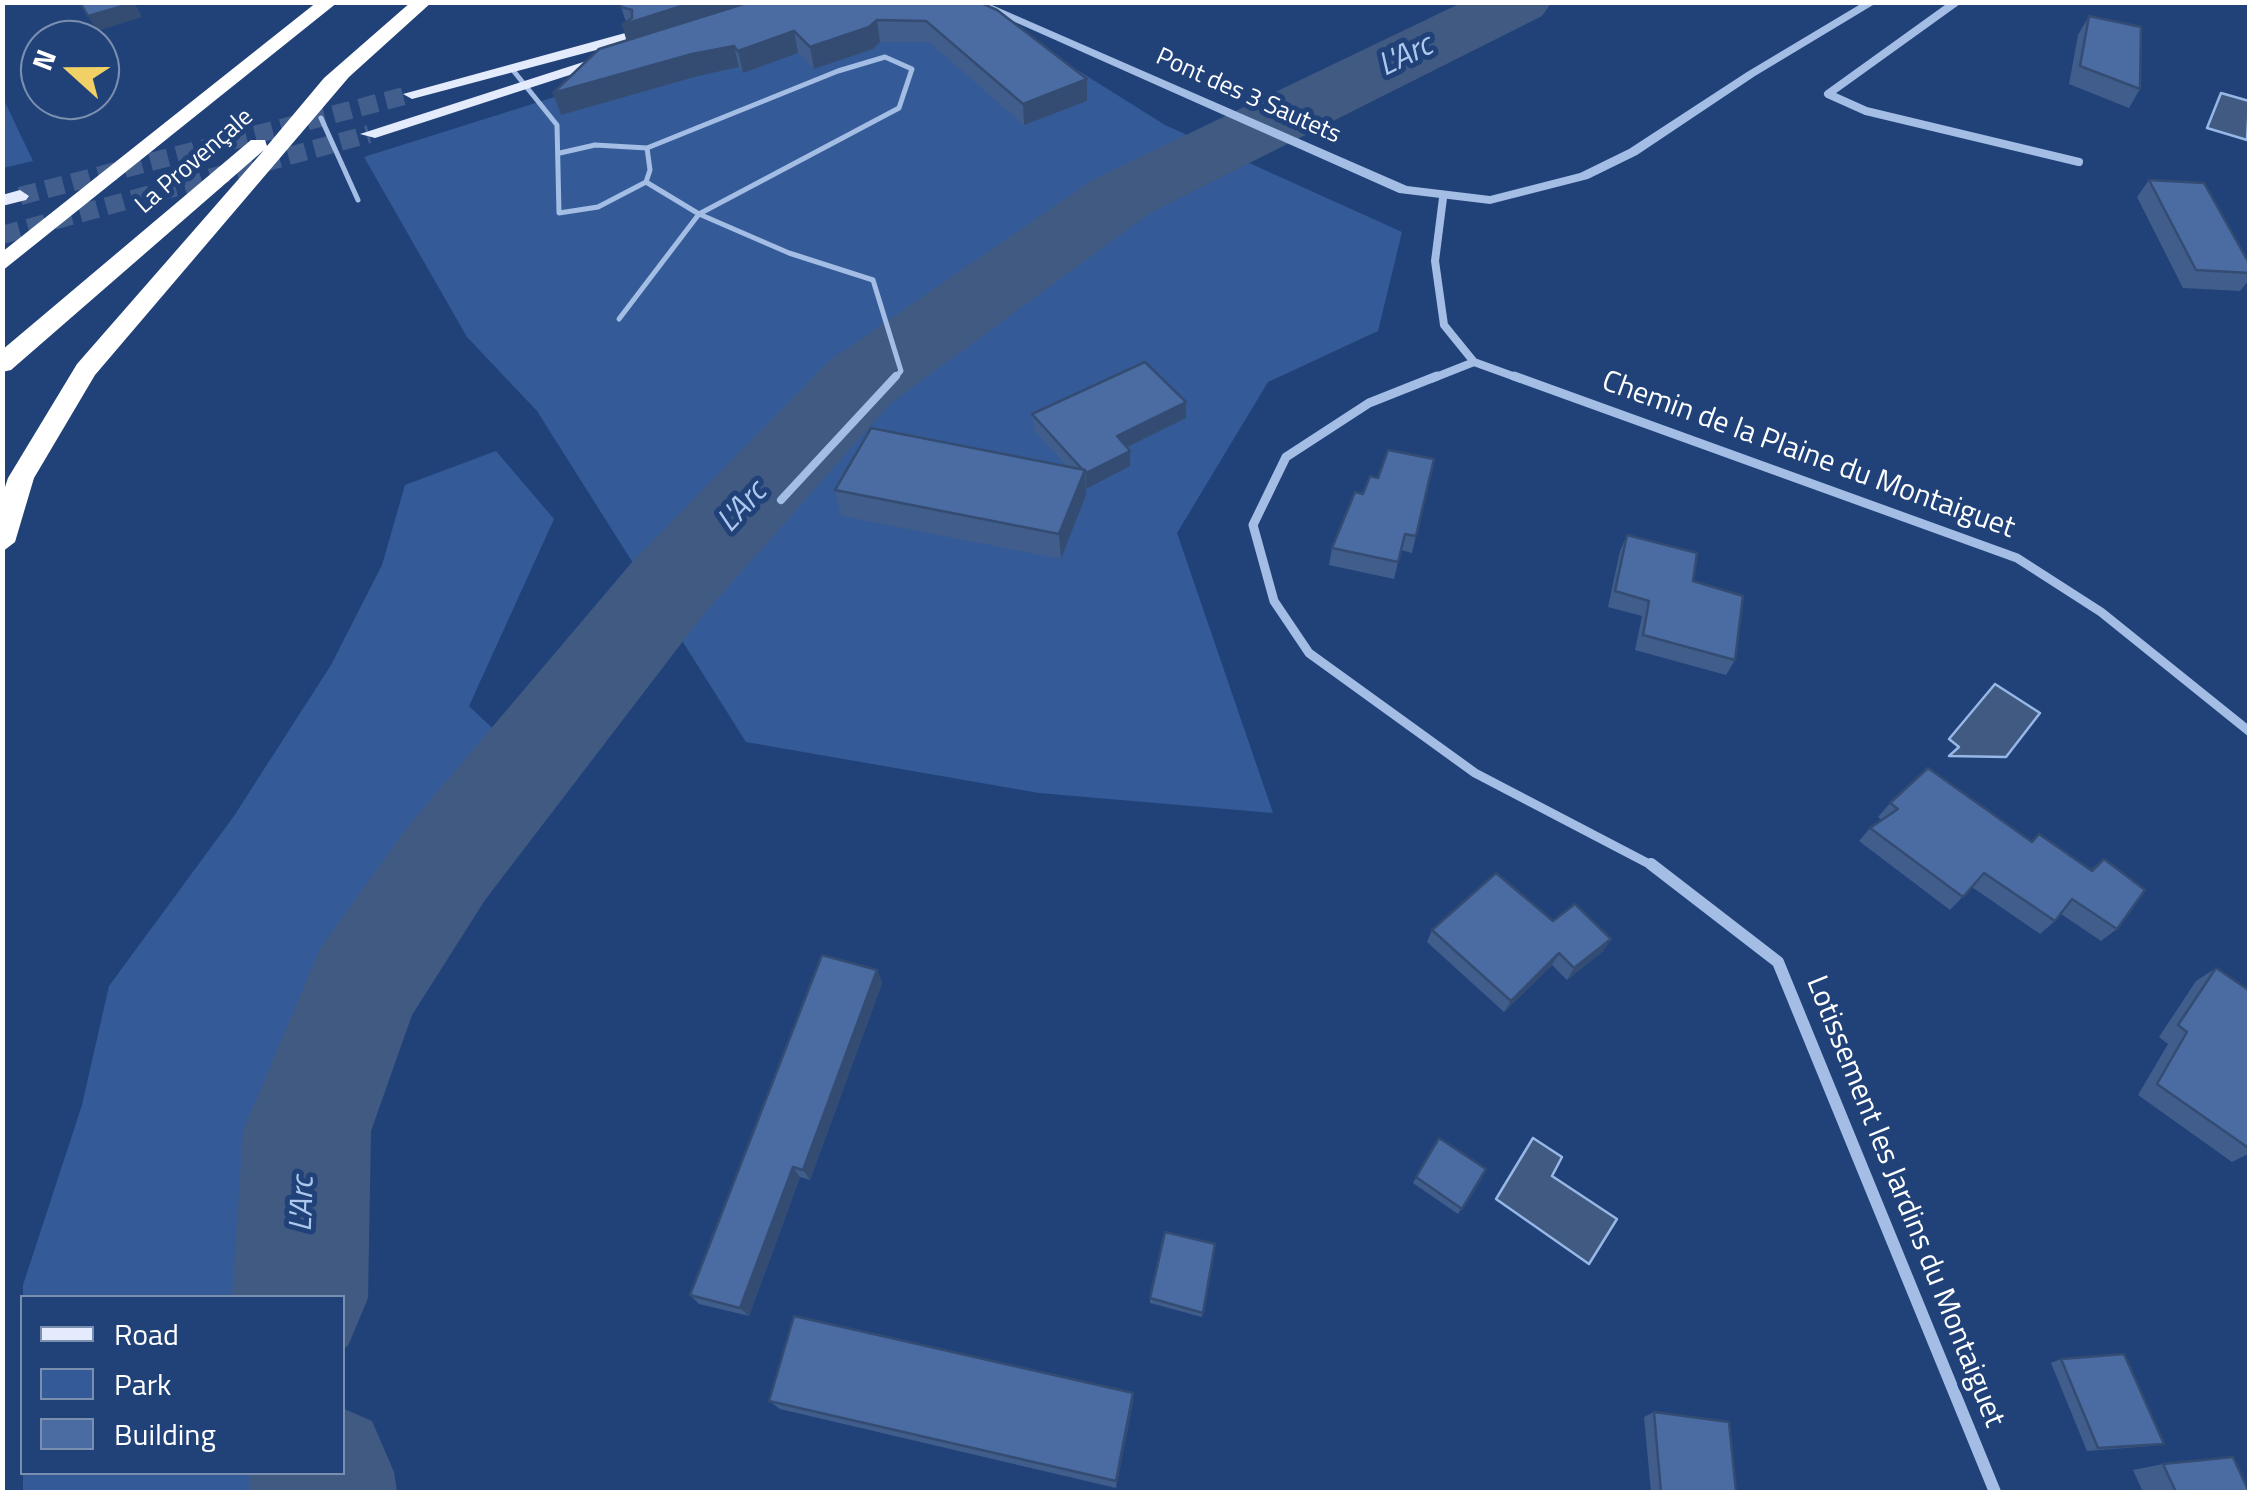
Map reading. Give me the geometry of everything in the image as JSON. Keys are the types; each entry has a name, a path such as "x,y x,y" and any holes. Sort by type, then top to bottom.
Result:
{"highway":[{"name":"La Provençale","path":"2,264 330,2"},
{"name":"La Provençale","path":"2,364 423,2"},
{"path":"2,542 21,478 86,370 345,69"}],"main road":[{"path":"412,94 681,22"},
{"path":"369,134 674,40"}],"street":[{"name":"Pont des 3 Sautets","path":"975,2 1370,177 1443,198 1490,200 1584,176 1633,152 1751,74 1872,2"},
{"path":"1956,2 1828,94 1866,111 2079,162"},
{"path":"1443,198 1435,261 1444,325 1474,362"},
{"name":"Chemin de la Plaine du Montaiguet","path":"1474,362 2017,558 2101,612 2250,732"},
{"name":"Lotissement les Jardins du Montaiguet","path":"1474,362 1369,403 1286,456 1253,525 1274,601 1309,653 1475,773 1658,868 1778,962 1995,1492"}],"lane":[{"path":"560,153 594,145 647,148 885,57 912,69 899,108 699,214 619,320"},
{"path":"512,68 557,126 559,213 598,207 646,182"},
{"path":"321,118 358,200"},
{"path":"646,182 647,148"},
{"path":"646,182 699,214 789,253 873,280 900,371 781,500"}],"green space":[{"path":"777,27 1047,51 1165,125 1402,232 1378,331 1268,382 1177,533 1273,813 1039,793 746,742 537,411 467,337 364,157"},
{"path":"3,98 33,161 3,168"},
{"path":"496,451 554,519 469,706 527,761 445,865 362,988 307,1131 300,1295 23,1295 82,1105 109,986 234,816 331,665 382,565 405,485"},
{"path":"23,1475 321,1475 324,1492 23,1492"}],"shaded area":[{"path":"2221,93 2249,101 2247,140 2207,128"},
{"path":"1995,684 2040,713 2006,757 1949,756 1959,747 1949,739"},
{"path":"1533,1138 1562,1157 1552,1176 1617,1219 1589,1264 1496,1199"}],"building":[{"path":"80,2 133,2 133,3 88,16"},
{"path":"621,2 694,2 622,25 632,18 632,10 621,7"},
{"path":"750,2 979,2 997,10 1087,79 1023,104 926,21 877,20 869,27 810,47 794,31 738,51 734,46 692,54 553,93 599,49"},
{"path":"2089,16 2141,27 2140,89 2080,66"},
{"path":"2149,180 2204,183 2250,265 2250,273 2196,270"},
{"path":"1145,362 1186,402 1117,436 1130,451 1086,473 1032,414"},
{"path":"871,428 1085,470 1059,534 835,490"},
{"path":"1388,450 1434,459 1416,536 1405,534 1398,562 1332,548 1355,492 1363,494 1370,476 1378,478"},
{"path":"1627,535 1697,553 1693,581 1743,596 1735,660 1643,635 1649,601 1615,591"},
{"path":"1928,768 2032,842 2039,834 2092,871 2104,859 2145,890 2117,929 2072,899 2055,921 1984,873 1963,897 1870,828 1898,809 1890,803"},
{"path":"1496,873 1553,921 1575,904 1611,939 1574,968 1559,953 1511,1001 1432,930"},
{"path":"822,955 877,970 803,1170 793,1167 740,1308 690,1295"},
{"path":"2216,968 2250,991 2250,1149 2157,1084 2187,1032 2178,1025"},
{"path":"1439,1138 1486,1169 1462,1209 1416,1177"},
{"path":"1165,1232 1215,1244 1203,1313 1150,1298"},
{"path":"794,1316 1133,1393 1116,1481 769,1401"},
{"path":"2124,1354 2164,1444 2098,1448 2061,1359"},
{"path":"1654,1412 1729,1422 1736,1492 1661,1492"},
{"path":"2233,1457 2249,1492 2176,1492 2163,1464"}],"waterway":[{"name":"L'Arc","path":"300,1295 307,1131 362,988 445,865 668,588 860,382 1122,196 1518,2"},
{"name":"L'Arc","path":"321,1475 324,1492"}],"tunnel":[{"path":"20,196 412,94"},
{"path":"2,235 369,134"}]}
